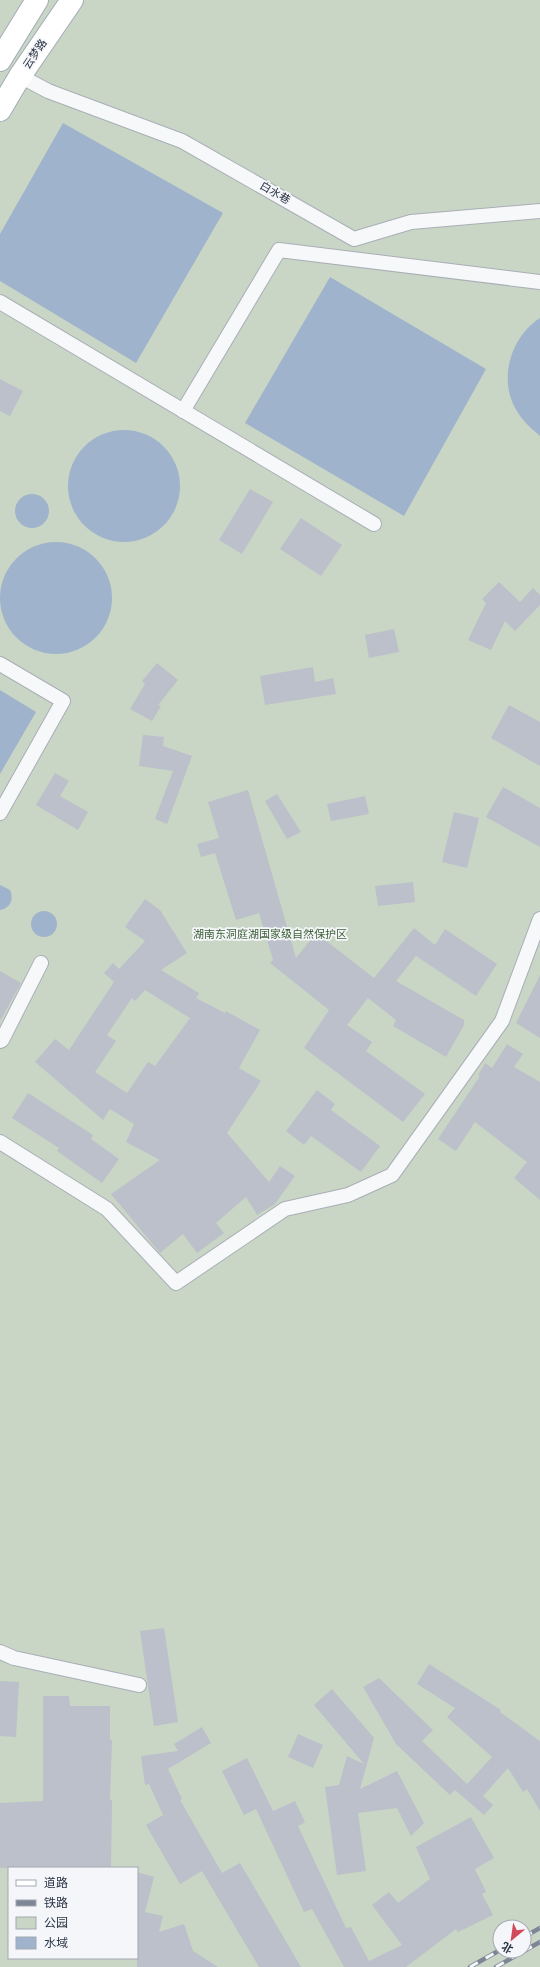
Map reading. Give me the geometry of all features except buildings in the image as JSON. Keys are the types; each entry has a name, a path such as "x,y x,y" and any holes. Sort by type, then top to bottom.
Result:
{"main road":[{"path":"0,60 37,0"},
{"name":"云梦路","path":"0,110 20,76 72,0"}],"street":[{"name":"白水巷","path":"20,76 48,91 182,141 354,239 411,222 540,212"},
{"path":"183,411 280,250 540,282"},
{"path":"0,302 374,524"},
{"path":"0,664 63,702 0,813"},
{"path":"0,1142 107,1209 176,1283 285,1209 348,1195 392,1175 502,1021 540,918"},
{"path":"0,1041 2,1040 41,963"},
{"path":"0,1652 14,1658 139,1685"}],"green space":[{"name":"湖南东洞庭湖国家级自然保护区","path":"0,0 540,0 540,1967 0,1967"}],"water":[{"path":"63,123 223,213 136,363 0,281 0,234"},
{"path":"330,277 486,369 404,516 245,423"},
{"path":"540,318 540,436 525,422 514,406 508,382 508,369 511,357 522,335"},
{"path":"124,430 146,434 164,446 176,464 180,486 176,508 164,526 146,538 124,542 102,538 84,526 72,508 68,486 72,464 84,446 102,434"},
{"path":"32,494 44,499 49,511 44,523 32,528 20,523 15,511 20,499"},
{"path":"56,542 77,546 96,558 108,577 112,598 108,619 96,638 77,650 56,654 35,650 16,638 4,619 0,598 4,577 16,558 35,546"},
{"path":"0,690 36,712 0,774"},
{"path":"0,885 10,890 12,897 11,903 4,909 0,910"},
{"path":"44,911 54,914 57,924 54,934 44,937 34,934 31,924 34,914"}],"railway":[{"path":"532,1932 540,1928"},
{"path":"532,1946 540,1942"},
{"path":"470,1967 492,1955"},
{"path":"496,1967 510,1959"}]}
